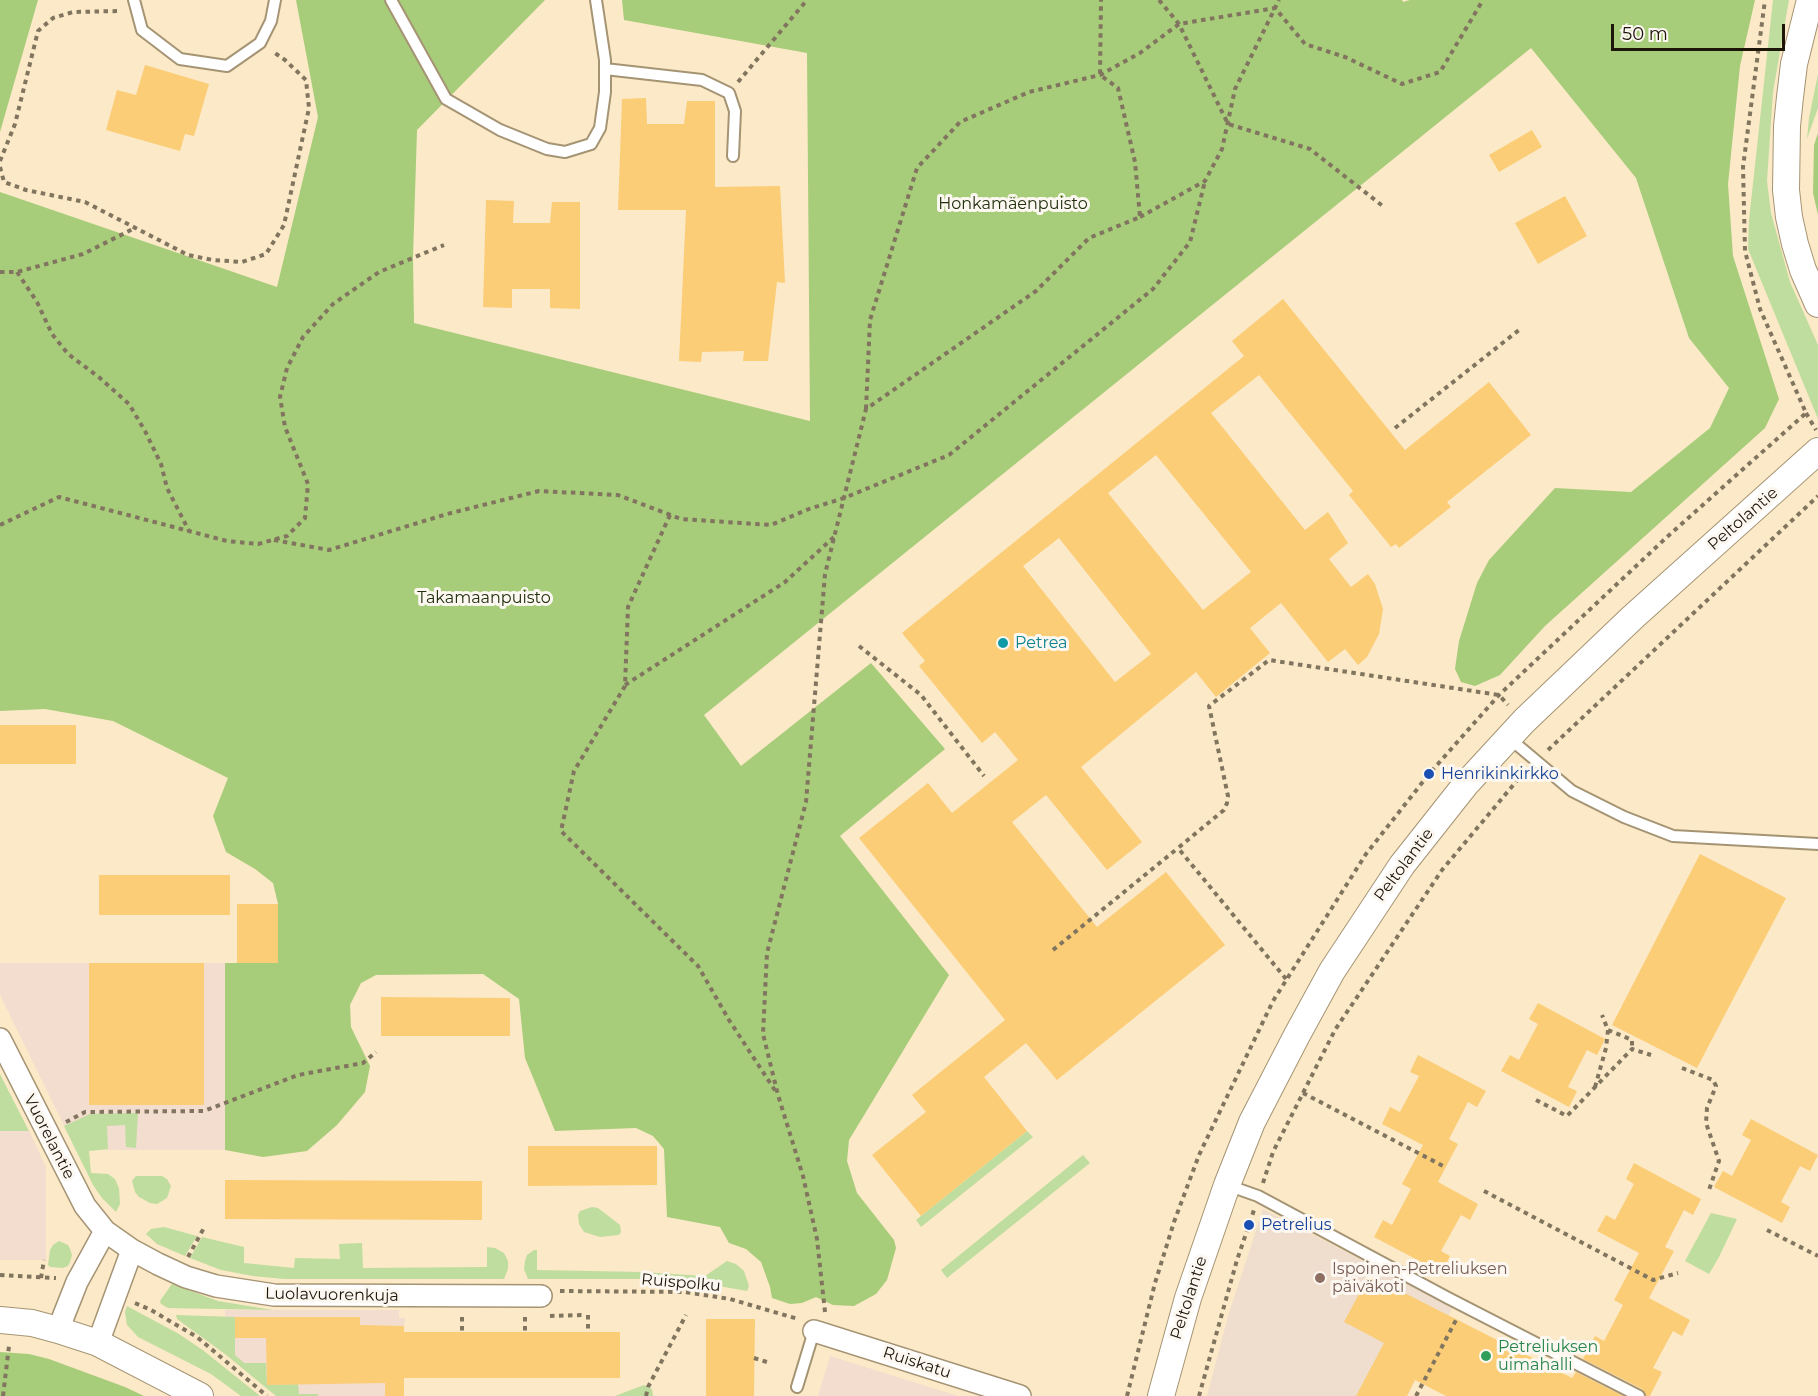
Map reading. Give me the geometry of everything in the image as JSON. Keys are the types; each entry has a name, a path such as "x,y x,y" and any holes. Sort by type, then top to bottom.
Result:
{"street":[{"path":"1810,0 1798,46 1790,97 1786,136 1786,181 1789,217 1795,244 1803,270 1818,304"},
{"name":"Peltolantie","path":"1161,1396 1188,1298 1227,1185 1252,1122 1332,971 1402,865 1466,784 1524,721 1633,616 1818,451"},
{"name":"Vuorelantie","path":"0,1039 85,1206 105,1231 132,1250"},
{"path":"58,1330 77,1282 105,1231"},
{"path":"98,1343 132,1250"},
{"name":"Luolavuorenkuja","path":"132,1250 186,1277 244,1292 274,1295 541,1296"},
{"path":"0,1320 32,1323 98,1343 200,1396"},
{"name":"Ruiskatu","path":"819,1325 1020,1396"}],"lane":[{"path":"135,5 142,30 180,59 227,66 260,43 271,21 275,0"},
{"path":"392,0 446,99 500,130 547,149 565,152 591,144 600,128 604,69 596,0"},
{"path":"604,69 702,80 729,93 735,111 733,156"},
{"path":"1509,738 1572,791 1624,818 1672,836 1818,843"},
{"path":"1227,1185 1258,1196 1639,1396"},
{"path":"797,1387 819,1325"}],"path":[{"path":"729,93 807,0"},
{"path":"1100,75 1101,0"},
{"path":"1159,0 1179,24 1228,124 1310,149 1384,207"},
{"path":"274,540 329,550 447,514 539,491 618,495 681,519 771,525 949,456 1153,289 1190,242 1205,181 1222,149 1235,89 1278,0"},
{"path":"1275,8 1305,44 1345,57 1402,84 1440,72 1483,0"},
{"path":"1765,0 1743,167 1745,251 1760,309 1806,413 1818,433"},
{"path":"0,161 15,124 38,31 53,18 73,12 135,5"},
{"path":"819,1325 826,1308 817,1239 803,1176 778,1095 763,1034 767,952 806,802 825,574 866,409 870,320 917,168 960,122 1029,92 1100,75 1140,53 1179,24 1275,8"},
{"path":"0,167 4,182 26,190 85,202 188,255 242,262 266,254 284,225 309,108 306,80 285,60 260,43"},
{"path":"1100,75 1118,88 1135,162 1140,217"},
{"path":"866,409 1036,291 1089,238 1140,217 1205,181"},
{"path":"0,272 17,272 83,254 135,227"},
{"path":"0,525 59,496 227,541 258,544 287,536 305,518 308,484 285,427 280,397 287,368 303,337 333,304 379,272 444,245"},
{"path":"17,272 37,302 52,334 68,354 129,404 146,431 161,464 167,488 189,531"},
{"path":"1395,428 1519,330"},
{"path":"1127,1396 1155,1283 1174,1222 1199,1155 1273,1001 1366,854 1429,774 1499,695 1667,537 1806,413"},
{"path":"1199,1396 1237,1260 1273,1152 1335,1030 1442,870 1521,775 1818,496"},
{"path":"625,686 628,607 670,515"},
{"path":"778,1095 729,1020 698,966 561,831 574,771 625,686 785,582 834,537"},
{"path":"859,646 921,695 984,776"},
{"path":"1053,950 1224,810 1227,796 1209,706 1269,660 1499,695"},
{"path":"1178,848 1286,980"},
{"path":"1595,1087 1606,1048 1608,1030 1602,1015"},
{"path":"1536,1100 1567,1116 1632,1049 1632,1040 1608,1030"},
{"path":"1632,1049 1651,1055"},
{"path":"60,1124 85,1112 204,1110 298,1075 363,1063 376,1052"},
{"path":"1682,1068 1713,1080 1716,1086 1707,1108 1706,1122 1719,1161 1710,1190"},
{"path":"1303,1093 1445,1167"},
{"path":"1484,1191 1653,1280 1678,1273"},
{"path":"187,1260 205,1226"},
{"path":"1767,1230 1818,1256"},
{"path":"41,1278 44,1260"},
{"path":"0,1275 58,1279"},
{"name":"Ruispolku","path":"541,1296 547,1291 685,1292 730,1299 819,1325"},
{"path":"130,1301 151,1310 197,1337 267,1396"},
{"path":"1416,1396 1464,1306"},
{"path":"588,1315 588,1332"},
{"path":"646,1396 648,1387 686,1315"},
{"path":"462,1316 462,1332"},
{"path":"525,1317 525,1332"},
{"path":"3,1396 9,1346"},
{"path":"754,1358 770,1363"}],"shaded area":[{"path":"0,963 225,963 225,1150 76,1150 0,995"},
{"path":"0,1131 29,1131 46,1167 46,1260 0,1260"},
{"name":"Ispoinen-Petreliuksen päiväkoti","path":"1263,1209 1453,1307 1407,1396 1207,1396 1228,1316"},
{"path":"225,1310 399,1310 399,1318 405,1318 404,1326 399,1326 399,1396 279,1396 225,1351"},
{"path":"830,1356 958,1396 818,1396"}],"green space":[{"path":"0,0 38,0 0,132"},
{"path":"296,0 545,0 417,130 413,257 414,323 810,421 807,53 624,20 622,0 1402,0 1403,2 1410,0 1755,0 1740,66 1728,184 1733,256 1779,399 1765,428 1545,626 1500,675 1475,686 1461,682 1455,669 1459,641 1477,583 1489,560 1555,488 1631,492 1710,428 1729,388 1689,338 1636,178 1531,48 704,715 741,766 871,663 945,749 840,836 949,975 849,1140 847,1161 857,1193 894,1240 896,1248 887,1280 876,1294 854,1306 833,1305 816,1297 802,1303 790,1304 772,1298 761,1262 746,1249 729,1243 720,1227 667,1217 664,1149 653,1136 636,1128 555,1131 525,1058 519,999 483,974 376,975 361,983 350,1005 351,1027 370,1066 365,1092 337,1125 307,1151 263,1157 225,1150 225,963 278,963 278,904 273,883 226,852 213,816 228,778 113,721 45,709 0,711 0,192 277,287 318,117"},
{"path":"1773,0 1789,0 1773,92 1767,181 1771,213 1790,282 1818,345 1818,419 1748,249 1749,220"},
{"path":"1818,74 1818,108 1807,139 1809,118"},
{"path":"1818,133 1818,215 1813,193 1814,145"},
{"path":"0,1074 5,1084 29,1131 0,1131"},
{"path":"138,1113 136,1148 126,1147 125,1125 107,1126 108,1149 89,1151 91,1173 108,1174 115,1179 119,1188 120,1204 116,1212 93,1185 64,1126 90,1114"},
{"path":"1027,1131 1033,1137 921,1227 916,1220"},
{"path":"1083,1155 1090,1163 947,1278 941,1270"},
{"path":"136,1176 162,1176 167,1179 171,1186 167,1198 157,1204 139,1197 132,1181"},
{"path":"592,1207 598,1208 620,1225 619,1235 600,1237 584,1232 579,1224 578,1215 580,1211"},
{"path":"1711,1213 1737,1219 1709,1274 1685,1261"},
{"path":"164,1227 197,1236 185,1256 157,1244 146,1234 151,1229"},
{"path":"202,1237 244,1247 244,1263 294,1268 295,1258 340,1259 339,1244 362,1243 363,1268 487,1267 487,1247 504,1253 508,1261 508,1269 504,1279 284,1279 253,1276 221,1270 190,1258"},
{"path":"59,1241 68,1245 72,1255 70,1262 63,1268 50,1267 48,1265 50,1250"},
{"path":"537,1250 537,1270 705,1276 727,1261 736,1264 744,1271 749,1286 747,1291 696,1282 658,1279 528,1279 524,1269 525,1261 527,1255"},
{"path":"172,1284 218,1301 273,1310 168,1308 160,1301"},
{"path":"127,1306 179,1334 260,1396 241,1396 211,1374 138,1337 127,1325 125,1312"},
{"path":"176,1315 235,1317 235,1355 244,1363 266,1363 267,1385 298,1384 299,1394 318,1394 318,1396 276,1396 225,1354 177,1319"},
{"path":"0,1352 29,1354 49,1359 144,1396 0,1396"},
{"path":"644,1385 652,1389 653,1396 615,1396"}],"building":[{"path":"145,65 209,84 194,136 185,134 180,151 106,130 117,90 136,95"},
{"path":"646,98 647,124 684,124 687,101 715,101 715,187 780,186 785,283 777,282 768,361 743,361 744,351 702,352 701,362 679,361 686,210 618,210 622,99"},
{"path":"1532,130 1542,147 1499,172 1489,155"},
{"path":"1565,196 1587,236 1538,264 1515,223"},
{"path":"486,200 514,201 513,223 550,223 552,202 580,202 580,309 550,308 550,289 512,289 512,308 483,307"},
{"name":"Petrea","path":"1283,299 1405,450 1489,382 1531,435 1447,502 1451,507 1399,548 1396,544 1391,547 1349,495 1353,491 1259,375 1211,413 1305,530 1328,512 1348,543 1329,559 1351,587 1368,574 1375,584 1383,609 1379,634 1367,657 1358,665 1345,649 1328,662 1281,603 1250,628 1270,653 1216,697 1196,672 1081,767 1142,842 1107,870 1046,795 1012,822 1097,927 1166,872 1225,945 1057,1080 1026,1043 984,1077 1027,1131 921,1216 872,1155 926,1112 912,1095 1005,1020 859,838 928,783 952,813 1018,760 995,732 982,743 919,666 925,661 902,633 1244,356 1232,341","holes":["1156,455 1251,572 1203,610 1108,493","1059,538 1151,654 1115,682 1023,566"]},
{"path":"0,725 76,725 76,764 0,764"},
{"path":"1700,854 1786,898 1697,1068 1612,1025"},
{"path":"99,875 230,875 230,915 99,915"},
{"path":"237,904 278,904 278,963 237,963"},
{"path":"89,963 204,963 204,1105 89,1105"},
{"path":"381,997 510,998 510,1036 381,1036"},
{"path":"1538,1003 1605,1039 1597,1055 1587,1050 1568,1087 1577,1091 1569,1107 1501,1071 1510,1055 1519,1060 1538,1024 1529,1019"},
{"path":"1418,1055 1486,1091 1477,1107 1468,1102 1449,1139 1458,1144 1438,1182 1478,1204 1470,1220 1461,1215 1441,1251 1450,1256 1442,1273 1374,1237 1383,1220 1392,1225 1411,1189 1402,1184 1423,1145 1382,1124 1390,1107 1400,1112 1419,1076 1410,1072"},
{"path":"1751,1119 1818,1155 1810,1171 1800,1166 1781,1202 1790,1207 1782,1223 1714,1187 1723,1171 1732,1176 1751,1140 1742,1135"},
{"path":"528,1146 657,1146 657,1185 528,1186"},
{"path":"1634,1163 1701,1199 1693,1215 1684,1210 1665,1247 1674,1251 1649,1298 1690,1320 1682,1336 1673,1331 1653,1368 1662,1372 1650,1396 1646,1396 1642,1389 1583,1359 1595,1336 1604,1341 1623,1305 1614,1300 1639,1253 1597,1231 1606,1215 1615,1220 1634,1184 1626,1179"},
{"path":"225,1180 482,1181 482,1220 225,1219"},
{"path":"1369,1275 1572,1378 1576,1372 1623,1396 1446,1396 1415,1380 1407,1396 1356,1396 1384,1343 1344,1322"},
{"path":"235,1317 360,1317 360,1325 404,1326 404,1332 620,1332 620,1378 404,1378 404,1396 385,1396 385,1383 267,1385 266,1338 235,1338"},
{"path":"706,1319 755,1319 754,1396 706,1396"}],"place":[{"name":"Petrea","path":"1003,643"},
{"name":"Henrikinkirkko","path":"1429,774"},
{"name":"Petrelius","path":"1249,1225"},
{"name":"Ispoinen-Petreliuksen päiväkoti","path":"1320,1278"},
{"name":"Petreliuksen uimahalli","path":"1486,1356"}],"park label":[{"name":"Honkamäenpuisto","path":"1013,204"},
{"name":"Takamaanpuisto","path":"484,598"}]}
